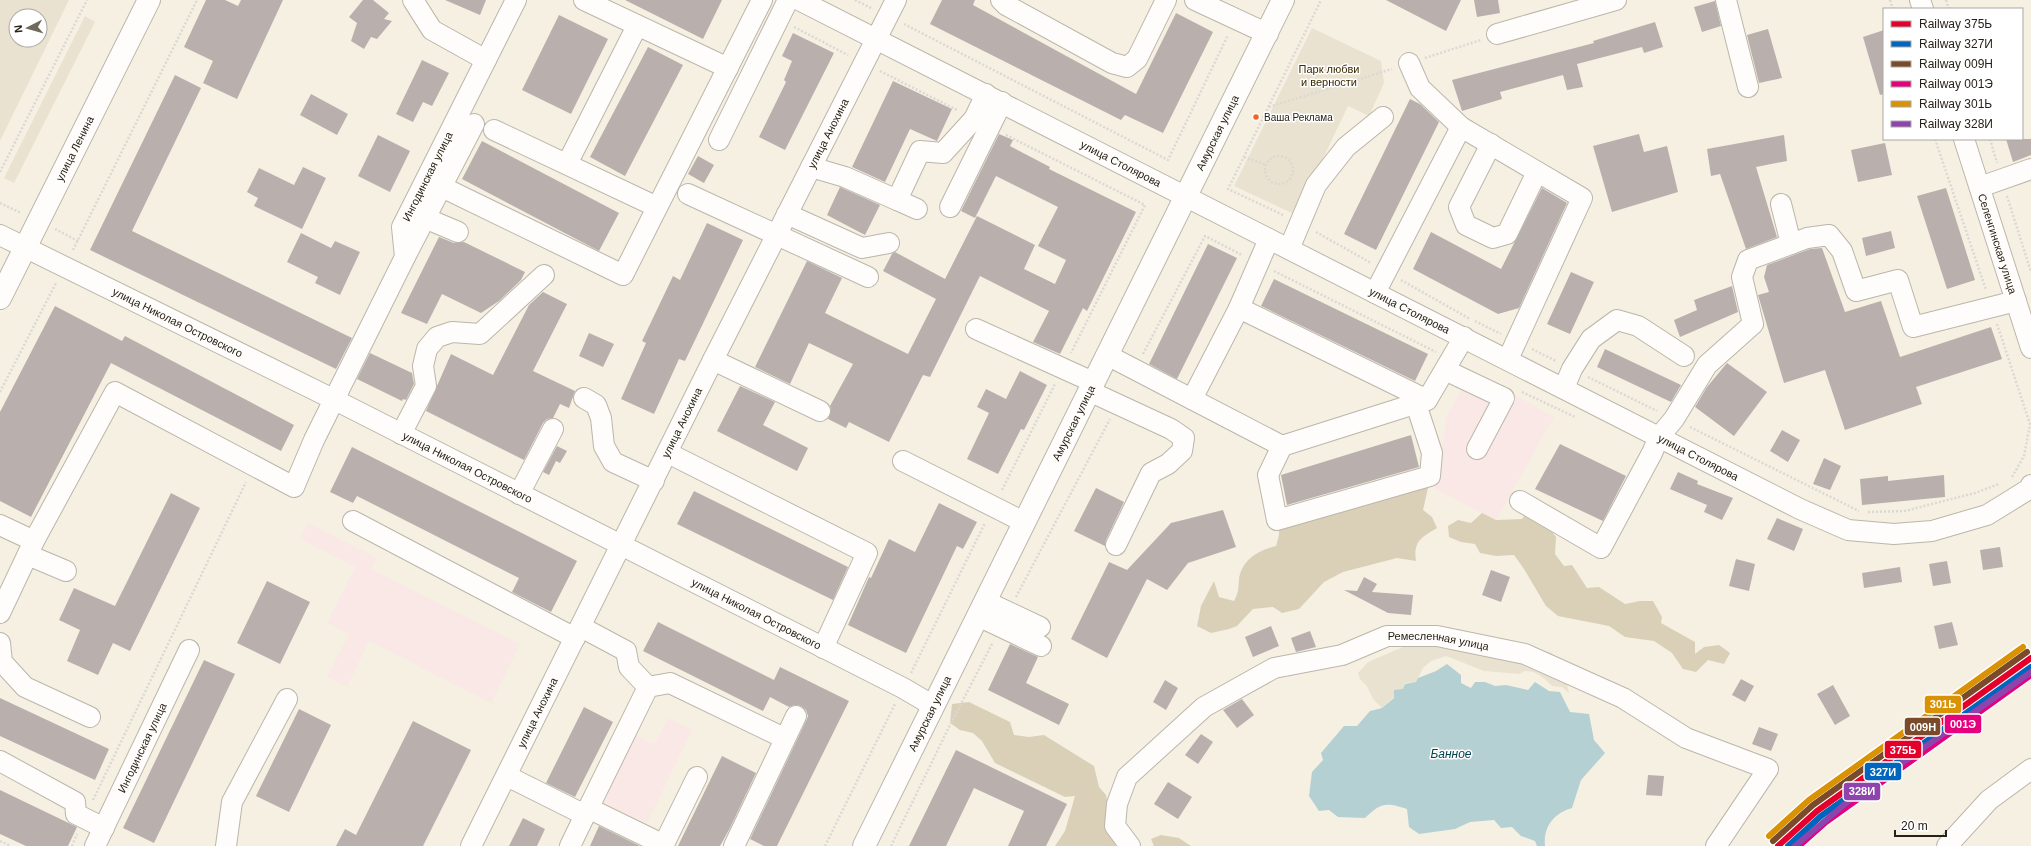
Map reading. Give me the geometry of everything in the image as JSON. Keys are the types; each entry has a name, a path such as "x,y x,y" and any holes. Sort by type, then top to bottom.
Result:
{"main road":[{"name":"улица Ленина","path":"0,298 149,0"},
{"name":"Амурская улица","path":"864,846 932,705 982,609 1091,386 1268,34 1283,0"}],"street":[{"path":"413,0 432,30 486,60"},
{"name":"Ингодинская улица","path":"405,257 402,227 516,0"},
{"path":"584,0 728,68"},
{"path":"442,187 623,275 762,0"},
{"path":"719,140 788,0"},
{"name":"улица Столярова","path":"799,0 1508,359 1800,509 1848,530 1894,534 1932,531 1987,515 2029,489 2031,485"},
{"path":"1001,0 1006,5 1112,63 1127,67 1137,59 1166,0"},
{"path":"1195,0 1268,34"},
{"path":"1497,34 1616,0"},
{"path":"1726,0 1748,87"},
{"name":"улица Анохина","path":"471,846 713,360 891,8"},
{"path":"566,164 637,26"},
{"path":"1409,63 1420,88 1461,127 1582,198 1508,359"},
{"path":"950,207 982,122 994,98"},
{"path":"1289,249 1316,186 1346,147 1383,117"},
{"path":"897,200 920,151 944,153 982,122"},
{"path":"0,613 31,548 115,392 294,487 314,440 405,257 474,124"},
{"path":"1376,292 1461,127"},
{"path":"494,130 657,207"},
{"name":"Селенгинская улица","path":"1964,140 2031,348"},
{"path":"1491,144 1459,208 1466,225 1493,238 1507,234 1537,172"},
{"path":"811,166 845,177 917,209"},
{"path":"1980,188 2031,169"},
{"path":"688,194 868,277"},
{"path":"1781,204 1790,244"},
{"path":"787,214 862,248 889,243"},
{"path":"425,218 458,232"},
{"name":"улица Николая Островского","path":"0,235 335,400 903,688 932,705"},
{"path":"1520,502 1601,548 1652,453 1659,437 1674,419 1707,365 1753,324 1742,277 1748,260 1807,238 1829,235 1842,251 1856,291 1898,280 1913,327 2016,301"},
{"path":"1192,399 1239,308 1270,239"},
{"path":"401,434 426,386 422,366 427,349 437,337 452,332 480,334 544,276"},
{"path":"1239,308 1422,402"},
{"path":"1564,388 1572,369 1591,339 1617,320 1638,326 1684,356"},
{"path":"976,329 1064,368 1118,404 1172,429 1184,438 1182,451 1168,464 1151,473 1116,545"},
{"path":"1107,355 1282,446 1422,402 1445,370 1464,337"},
{"path":"713,360 820,411"},
{"path":"1445,370 1504,398 1477,449"},
{"path":"584,398 596,405 602,418 604,446 614,462 654,481"},
{"path":"1282,446 1268,475 1277,520 1430,476 1432,453 1422,402"},
{"path":"519,494 553,429"},
{"path":"668,453 867,554 823,648"},
{"path":"903,461 1024,522"},
{"path":"353,521 578,633 626,651 629,667 648,687"},
{"path":"0,525 66,571"},
{"path":"982,609 1040,636"},
{"name":"Ремесленная улица","path":"1130,846 1115,826 1117,804 1127,777 1204,707 1274,668 1342,655 1387,636 1437,636 1525,654 1623,698 1686,738 1768,769 1716,846"},
{"path":"0,643 2,662 25,687 90,717"},
{"name":"Ингодинская улица","path":"95,846 189,650"},
{"path":"648,687 670,683 784,738"},
{"path":"570,846 648,687"},
{"path":"226,846 232,802 288,699"},
{"path":"734,846 784,738 796,716"},
{"path":"0,762 75,802 76,814 104,828"},
{"path":"1947,846 1989,800 2031,769"},
{"path":"506,776 663,845 697,777"}],"path":[{"path":"0,172 87,0"},
{"path":"0,392 65,266 197,0"},
{"path":"855,0 891,8 1168,160 1236,18"},
{"path":"1228,189 1321,0"},
{"path":"779,20 1145,205 825,846"},
{"path":"1268,107 1497,34"},
{"path":"1990,140 2031,272"},
{"path":"1278,156 1285,158 1291,162 1293,169 1292,177 1281,185 1274,184 1268,179 1265,172 1266,165 1270,159 1278,156"},
{"path":"1244,157 1266,165"},
{"path":"1135,370 1205,236"},
{"path":"891,846 947,731 1118,404"},
{"path":"72,846 254,466"},
{"path":"0,841 11,846"}],"shaded area":[{"path":"1472,371 1554,417 1496,520 1435,489 1447,415"},
{"path":"1423,470 1428,488 1423,510 1432,517 1437,528 1423,537 1417,544 1415,554 1416,561 1397,558 1343,572 1324,582 1299,609 1282,613 1273,607 1253,609 1237,626 1211,633 1197,626 1201,606 1214,581 1219,597 1234,601 1238,593 1240,573 1243,567 1257,553 1276,546 1279,535 1279,524"},
{"path":"1527,512 1549,528 1556,537 1555,554 1564,566 1572,565 1587,588 1599,587 1625,604 1640,601 1653,601 1662,617 1661,623 1695,642 1695,654 1704,647 1719,645 1730,653 1724,664 1708,660 1696,672 1683,669 1672,653 1654,641 1625,637 1609,626 1558,616 1546,606 1514,555 1496,556 1480,553 1475,544 1461,542 1449,537 1448,526 1458,520 1471,523 1482,513 1496,520 1522,519"},
{"path":"308,523 377,558 371,569 520,644 491,703 369,641 347,687 327,677 349,634 327,623 355,567 300,539"},
{"path":"969,702 1010,722 1014,735 1029,737 1044,735 1094,766 1099,787 1106,795 1116,846 1055,846 1065,831 1075,796 1065,797 995,763 982,741 973,733 960,730 950,723 952,704"},
{"path":"669,718 692,730 647,823 597,800 632,733 654,744"},
{"path":"1161,835 1179,838 1191,846 1154,846 1151,839"}],"green space":[{"path":"0,0 69,0 48,43 48,8 8,8 8,48 46,48 0,141"},
{"path":"85,16 95,22 14,183 4,178"},
{"name":"Парк любви и верности","path":"1312,28 1381,61 1384,83 1369,116 1348,106 1296,215 1234,186"},
{"path":"1412,643 1539,650 1552,653 1566,679 1569,693 1562,687 1552,686 1543,677 1533,672 1524,671 1520,674 1484,671 1446,656 1431,661 1423,668 1416,682 1405,683 1403,689 1382,708 1373,699 1367,686 1360,679 1358,673 1368,662"}],"water":[{"name":"Банное","path":"1447,664 1461,675 1461,683 1471,688 1475,682 1485,682 1495,686 1506,685 1528,690 1535,682 1549,691 1560,692 1570,712 1589,714 1594,740 1605,753 1581,780 1572,808 1560,813 1551,822 1546,833 1545,846 1537,846 1535,841 1521,836 1512,827 1501,828 1494,820 1470,822 1455,829 1419,834 1409,827 1407,809 1393,805 1384,805 1375,809 1365,818 1338,817 1329,810 1319,811 1309,796 1312,772 1323,760 1321,753 1344,726 1357,726 1370,711 1382,708 1394,698 1394,690 1403,689 1405,684 1416,682 1418,678 1436,671"}],"building":[{"path":"206,0 225,0 238,6 241,0 283,0 237,99 203,83 213,61 184,47"},
{"path":"363,0 373,0 389,13 384,19 392,21 377,39 371,37 364,49 351,41 357,23 349,17"},
{"path":"445,0 486,0 480,15"},
{"path":"625,0 722,0 703,39"},
{"path":"942,0 975,0 973,5 1136,94 1176,13 1213,32 1163,133 1125,115 1121,120 930,24"},
{"path":"1386,0 1461,0 1446,31"},
{"path":"1474,0 1498,0 1500,13 1477,17"},
{"path":"1715,1 1721,26 1702,32 1694,7"},
{"path":"559,15 608,39 571,114 522,90"},
{"path":"1655,22 1663,47 1644,53 1642,47 1577,64 1583,87 1567,90 1563,75 1500,92 1502,99 1462,111 1452,80 1594,43 1593,41"},
{"path":"1768,29 1782,78 1759,83 1747,35"},
{"path":"1883,30 1883,94 1880,95 1863,37"},
{"path":"793,33 834,53 785,150 759,137 786,82 784,80 792,61 782,56"},
{"path":"648,47 683,65 625,176 590,157"},
{"path":"422,60 449,73 432,106 423,102 413,122 396,114"},
{"path":"175,75 201,88 132,231 352,338 336,369 90,250"},
{"path":"893,81 952,109 937,141 910,129 885,182 852,167"},
{"path":"311,94 348,114 337,135 300,115"},
{"path":"1410,99 1420,104 1439,122 1376,250 1344,234"},
{"path":"999,134 1013,140 1010,146 1050,167 1049,169 1136,212 1087,311 1083,308 1060,354 1033,342 1049,311 980,276 930,377 923,375 889,442 849,422 846,428 828,419 831,410 830,406 853,364 809,343 790,384 755,367 807,261 842,278 825,313 908,354 936,299 883,271 892,254 895,252 945,279 977,216 1035,245 1024,269 1055,284 1066,260 1038,246 1058,207 996,176 975,218 961,211"},
{"path":"1639,134 1644,152 1667,146 1678,192 1612,212 1593,146"},
{"path":"378,135 410,151 390,192 358,176"},
{"path":"1784,135 1787,161 1756,167 1777,237 1746,249 1720,174 1711,176 1707,149"},
{"path":"2031,139 2031,155 2013,162 2006,140"},
{"path":"482,141 619,213 599,251 462,179"},
{"path":"1885,143 1892,175 1858,182 1851,150"},
{"path":"698,156 714,165 704,183 688,174"},
{"path":"303,167 326,178 302,229 254,206 258,198 247,192 259,168 294,185"},
{"path":"840,187 880,205 865,235 827,215"},
{"path":"1542,188 1567,203 1519,308 1498,314 1413,269 1431,232 1501,269"},
{"path":"1946,188 1975,280 1947,289 1917,196"},
{"path":"707,223 743,240 685,361 679,359 654,414 621,399 646,343 642,341 673,276 680,280"},
{"path":"1891,231 1895,248 1866,256 1862,238"},
{"path":"301,233 331,248 335,241 360,252 340,295 315,283 318,277 287,262"},
{"path":"439,237 454,243 464,242 525,272 521,280 499,301 481,313 442,294 427,324 401,313"},
{"path":"1208,244 1237,258 1177,379 1149,364"},
{"path":"1822,248 1845,312 1881,301 1900,357 1991,327 2002,359 1916,387 1922,404 1845,430 1825,370 1784,383 1758,295 1769,292 1764,277 1767,265 1810,249"},
{"path":"1571,272 1594,282 1570,334 1547,324"},
{"path":"1274,279 1428,354 1415,381 1261,306"},
{"path":"1732,286 1738,312 1680,337 1674,320 1697,310 1694,300"},
{"path":"543,292 567,304 533,371 575,391 569,408 560,404 553,418 547,419 543,423 524,460 426,411 451,354 493,375 529,305"},
{"path":"55,306 122,341 125,336 294,425 281,451 111,363 31,517 0,501 0,412"},
{"path":"589,333 614,344 603,367 579,356"},
{"path":"1605,349 1681,385 1671,402 1597,367"},
{"path":"370,353 412,373 414,384 406,400 403,399 402,401 357,379"},
{"path":"1727,363 1767,392 1734,436 1695,407 1707,387"},
{"path":"1020,371 1047,385 1024,430 1021,429 998,474 967,459 989,413 977,407 986,389 1006,399"},
{"path":"740,386 775,402 763,425 808,448 797,471 717,431"},
{"path":"1782,430 1800,440 1788,462 1770,451"},
{"path":"1411,435 1419,467 1287,505 1281,475"},
{"path":"1560,444 1626,476 1603,521 1535,489"},
{"path":"557,446 567,451 560,463 556,461 549,475 543,472"},
{"path":"352,447 577,561 551,612 512,592 519,578 357,496 353,503 330,492"},
{"path":"1824,458 1841,466 1830,490 1813,484"},
{"path":"1678,472 1698,481 1697,484 1733,498 1722,520 1704,512 1707,505 1670,489"},
{"path":"1944,475 1945,497 1862,505 1860,479 1888,476 1888,481"},
{"path":"1096,488 1124,502 1106,540 1105,546 1074,531"},
{"path":"694,491 848,567 833,600 677,524"},
{"path":"171,493 200,508 130,651 113,643 98,675 67,661 80,630 59,620 74,588 115,606"},
{"path":"939,503 977,522 963,549 957,546 906,653 848,625 869,577 871,578 889,539 915,552"},
{"path":"1223,510 1236,547 1188,563 1167,590 1147,579 1107,658 1071,639 1109,562 1127,570 1171,523"},
{"path":"1777,518 1803,529 1794,551 1767,539"},
{"path":"2000,547 2003,567 1983,570 1980,550"},
{"path":"1736,559 1755,564 1749,591 1729,586"},
{"path":"1947,561 1951,583 1933,586 1929,564"},
{"path":"1900,567 1902,582 1864,588 1862,573"},
{"path":"1491,570 1510,577 1501,602 1482,595"},
{"path":"1364,577 1377,584 1372,592 1413,595 1411,615 1388,613 1344,590 1357,591"},
{"path":"267,581 310,602 280,664 237,643"},
{"path":"658,622 774,680 780,667 849,701 777,846 764,846 750,839 806,721 808,716 806,710 801,706 795,705 789,707 770,697 763,711 643,651"},
{"path":"1952,622 1958,645 1939,649 1934,626"},
{"path":"1271,626 1279,646 1253,657 1245,637"},
{"path":"1310,631 1316,647 1296,652 1291,638"},
{"path":"1010,644 1038,657 1026,683 1069,704 1059,725 988,690"},
{"path":"204,660 235,674 154,843 123,828"},
{"path":"1741,679 1754,686 1745,702 1732,695"},
{"path":"1165,680 1178,688 1166,710 1153,702"},
{"path":"1833,685 1850,716 1835,725 1817,694"},
{"path":"0,698 109,749 95,780 0,736"},
{"path":"1242,699 1254,715 1237,728 1223,710"},
{"path":"584,707 613,722 575,797 546,783"},
{"path":"299,709 331,725 289,812 256,796"},
{"path":"413,721 471,750 423,846 336,846 345,829 356,835"},
{"path":"1759,727 1778,734 1771,751 1752,744"},
{"path":"1201,734 1213,742 1198,764 1185,755"},
{"path":"956,750 1067,804 1046,846 1008,846 1024,811 974,788 946,846 909,846"},
{"path":"722,756 756,773 730,828 720,846 678,846"},
{"path":"1648,775 1664,776 1662,796 1646,795"},
{"path":"1168,782 1192,797 1178,819 1154,804"},
{"path":"0,790 77,827 68,846 26,846 0,834"},
{"path":"523,818 545,829 537,846 509,846"},
{"path":"599,826 640,846 590,846"}],"rail line":[{"name":"301Ь","path":"1769,836 1809,800 2023,647"},
{"name":"009Н","path":"1773,841 1813,805 2027,652"},
{"name":"375Ь","path":"1778,846 1817,811 2031,658"},
{"name":"327И","path":"1788,846 1821,816 2031,667"},
{"name":"328И","path":"1795,846 1851,799 2031,672"},
{"name":"001Э","path":"1799,846 1826,822 2031,675"}],"place":[{"name":"Ваша Реклама","path":"1256,117"}]}
